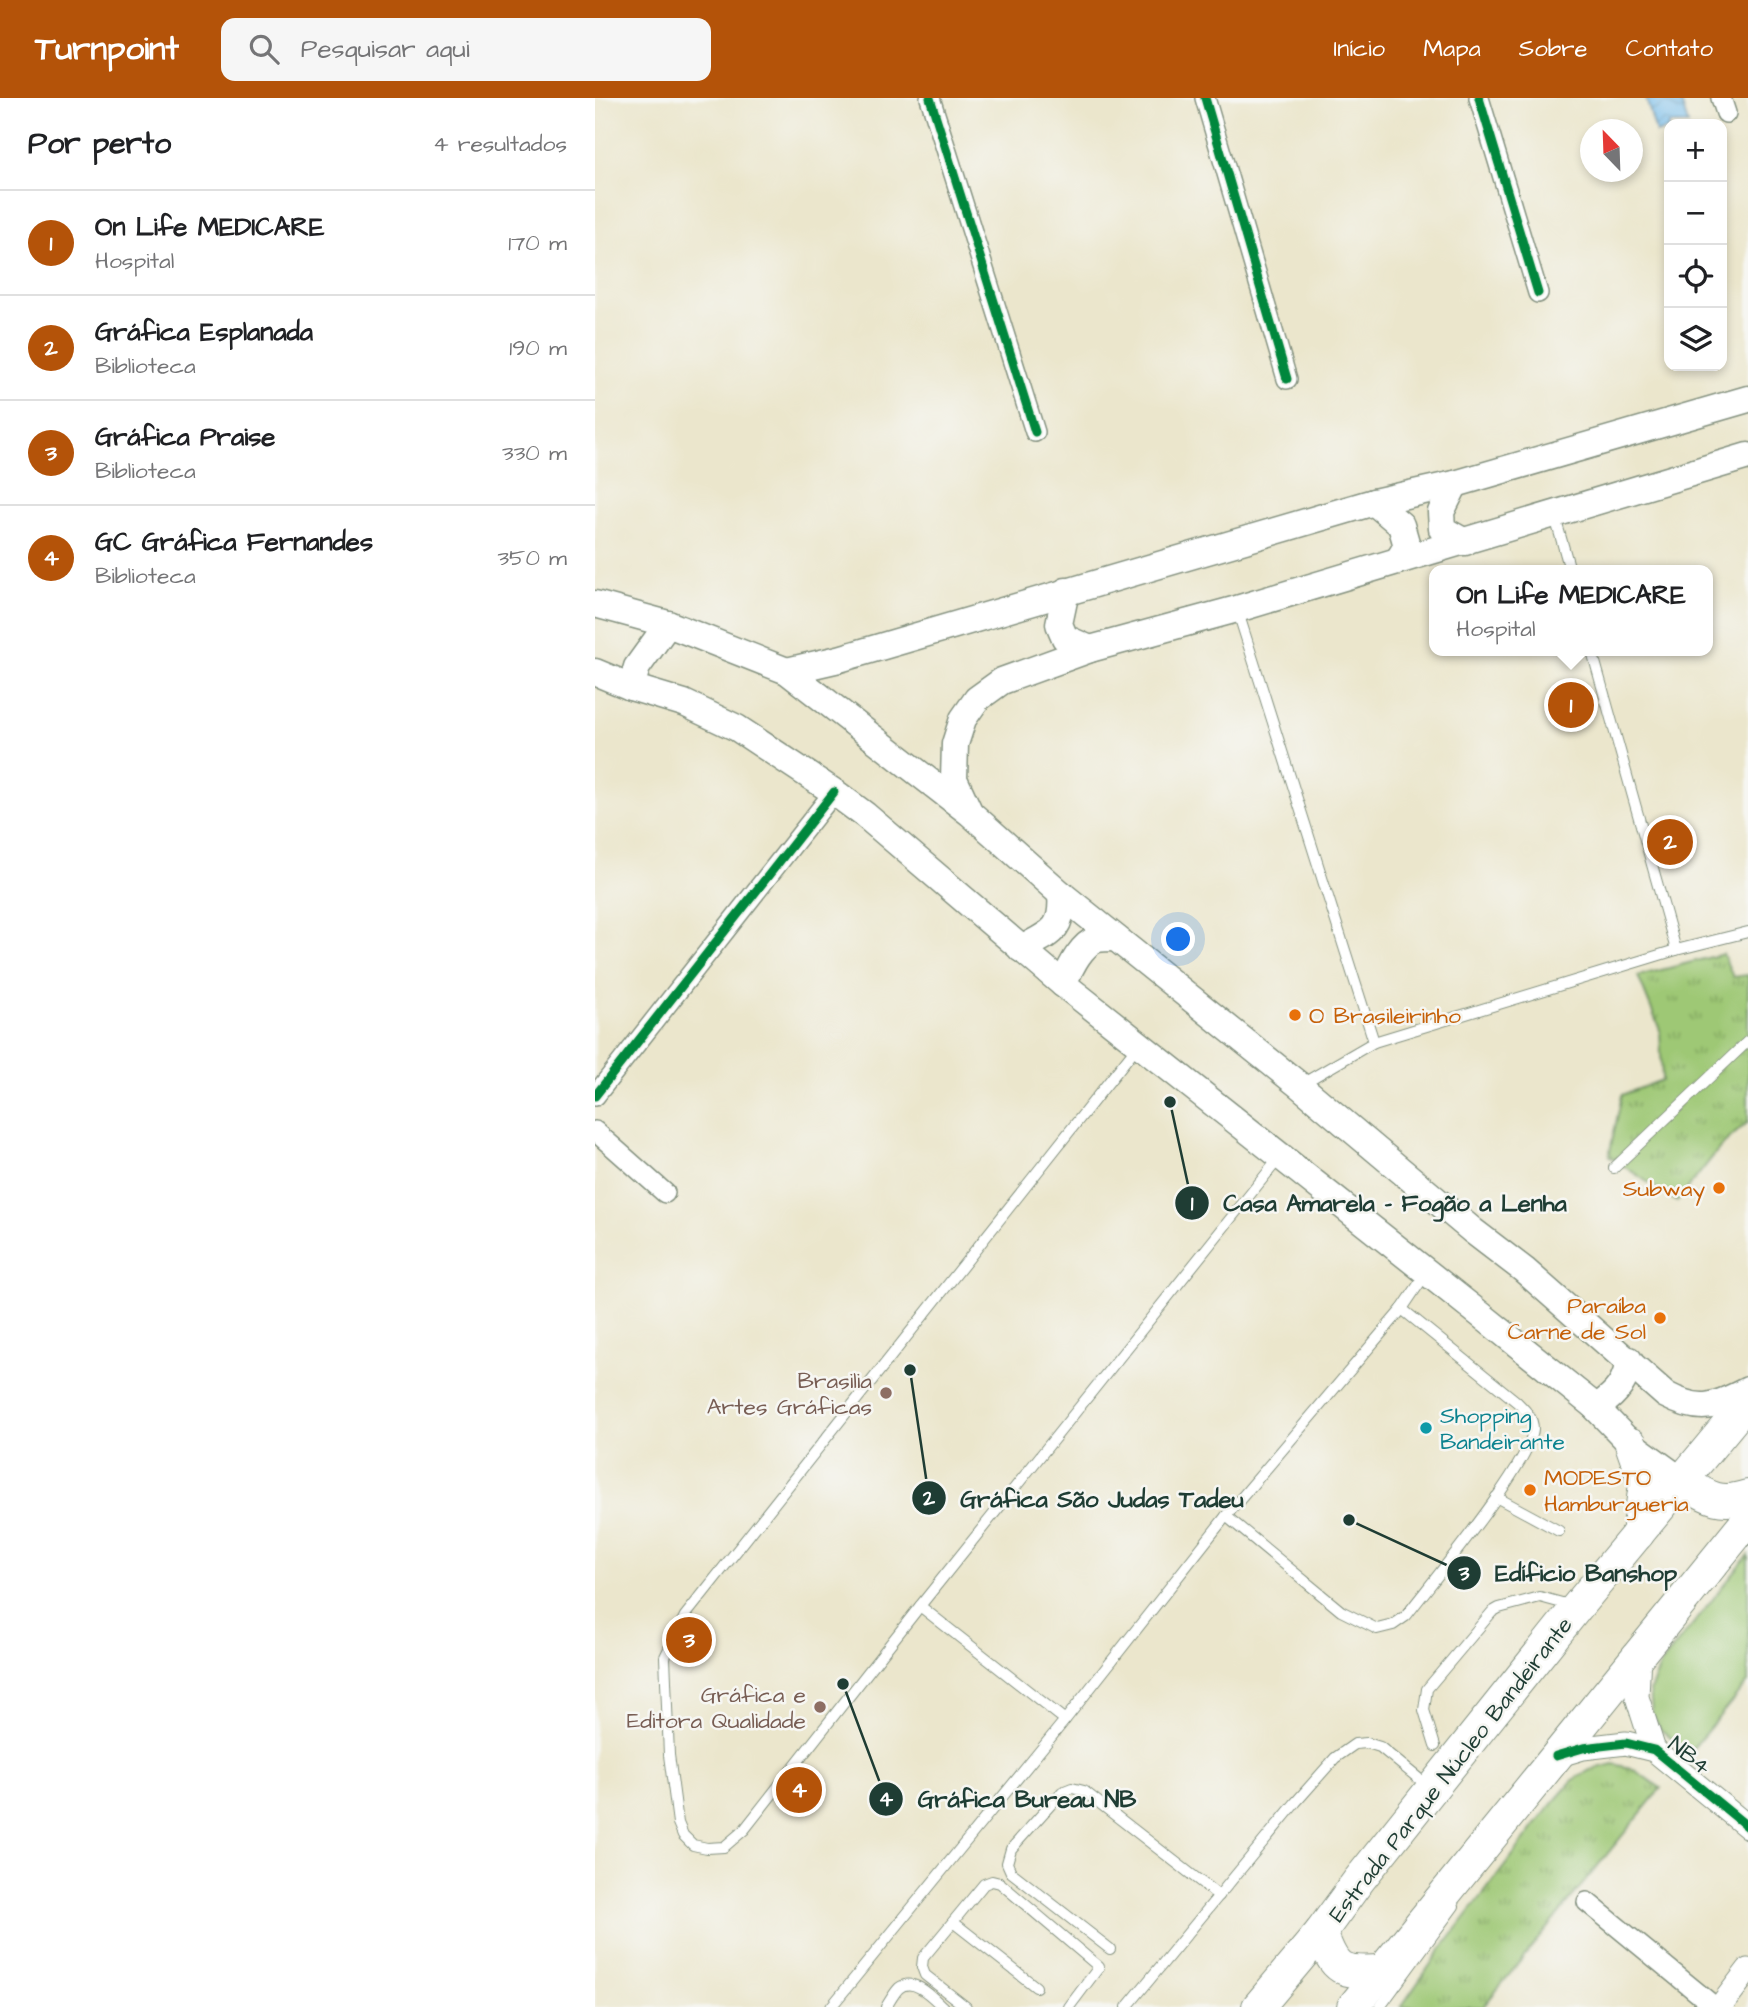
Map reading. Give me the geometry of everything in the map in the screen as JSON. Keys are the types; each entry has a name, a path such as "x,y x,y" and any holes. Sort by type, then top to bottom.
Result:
{"highway":[{"name":"Estrada Parque Núcleo Bandeirante","path":"1258,2007 1321,1932 1577,1607 1748,1401"},
{"path":"1631,1444 1645,1484 1637,1537"},
{"path":"1682,1481 1720,1501 1735,1501 1748,1496"},
{"path":"1353,2007 1748,1520"},
{"path":"1321,1932 1332,1960 1341,1967 1352,1972 1382,1971"}],"main road":[{"path":"787,671 839,659 1374,502 1455,484 1748,399"},
{"path":"970,813 954,779 955,744 964,719 977,699 1002,681 1090,649 1237,609 1748,456"},
{"path":"1455,484 1441,512 1442,529 1465,542"},
{"path":"1374,502 1401,525 1407,546 1399,559"},
{"path":"1066,591 1059,624 1065,638 1090,649"},
{"path":"595,604 668,624 787,671 970,813 1061,894 1524,1270 1666,1395 1683,1404 1706,1407 1723,1404 1748,1390"},
{"path":"631,687 637,667 668,624"},
{"path":"595,672 631,687 684,703 737,728 865,815 1063,984 1593,1405 1631,1444 1682,1481"},
{"path":"1021,949 1055,927 1063,915 1061,894"},
{"path":"1063,984 1073,963 1084,949 1096,939 1115,938"},
{"path":"1593,1405 1600,1405 1619,1388 1625,1379 1629,1360"}],"street":[{"path":"930,98 1035,432"},
{"path":"1205,98 1287,379"},
{"path":"1479,98 1538,293"},
{"path":"595,1096 834,792"},
{"path":"595,1131 665,1193"},
{"name":"NB4","path":"1639,1654 1637,1697 1654,1749"},
{"name":"NB4","path":"1556,1756 1583,1748 1626,1743 1654,1749 1748,1827"},
{"path":"1587,1902 1717,2007 1748,1970"}],"lane":[{"path":"1553,513 1569,565"},
{"path":"1237,609 1374,1042"},
{"path":"1593,656 1676,950"},
{"path":"1299,1085 1374,1042 1676,950 1748,932"},
{"path":"1614,1168 1748,1041"},
{"path":"1138,1045 685,1616 665,1657 669,1755 678,1823 683,1835 693,1845 724,1847 744,1830 1281,1155"},
{"path":"831,2007 1065,1720 1226,1516 1402,1309 1427,1272"},
{"path":"1226,1516 1341,1611 1377,1629 1393,1625 1406,1616 1527,1452 1533,1421 1517,1402 1402,1309"},
{"path":"1496,1497 1559,1531"},
{"path":"1435,1746 1424,1710 1427,1689 1492,1612 1540,1597 1577,1607"},
{"path":"920,1606 1065,1720"},
{"path":"1128,2007 1335,1758 1355,1744 1367,1743 1380,1747 1432,1790"},
{"path":"1110,1949 1011,1872 1007,1863 1011,1849 1062,1792 1072,1788 1084,1791 1219,1896"},
{"path":"1477,1872 1511,1811"},
{"path":"966,2007 925,1975 923,1958 984,1885 992,1881 1000,1883 1098,1967 1069,2007"},
{"path":"1380,2007 1462,1896"},
{"path":"953,1922 1036,1986"},
{"path":"885,2007 900,1987 908,1984 918,1986 943,2007"}],"green space":[{"path":"1723,954 1733,977 1748,975 1748,1122 1722,1145 1677,1202 1609,1156 1622,1095 1662,1080 1660,1030 1638,976"},
{"path":"1748,1555 1748,1682 1689,1753 1660,1729 1652,1713 1650,1690 1661,1664"},
{"path":"1613,1764 1631,1768 1661,1788 1483,2007 1401,2007 1551,1805 1572,1781 1590,1770"}],"water":[{"path":"1646,98 1680,98 1686,119 1664,119 1664,131 1656,133"}],"cycle path":[{"path":"930,98 1035,432"},
{"path":"1205,98 1287,379"},
{"path":"1479,98 1538,293"},
{"path":"595,1096 834,792"},
{"path":"1556,1756 1583,1748 1626,1743 1654,1750 1748,1827"}],"place":[{"name":"On Life MEDICARE","path":"1571,705"},
{"name":"Gráfica Esplanada","path":"1670,842"},
{"name":"O Brasileirinho","path":"1295,1015"},
{"name":"Casa Amarela - Fogão a Lenha","path":"1170,1102"},
{"name":"Subway","path":"1719,1188"},
{"name":"Paraíba Carne de Sol","path":"1660,1318"},
{"name":"Gráfica São Judas Tadeu","path":"910,1370"},
{"name":"Brasilia Artes Gráficas","path":"886,1393"},
{"name":"Shopping Bandeirante","path":"1426,1428"},
{"name":"MODESTO Hamburgueria","path":"1530,1490"},
{"name":"Edíficio Banshop","path":"1349,1520"},
{"name":"Gráfica Praise","path":"689,1640"},
{"name":"Gráfica Bureau NB","path":"843,1684"},
{"name":"Gráfica e Editora Qualidade","path":"820,1707"},
{"name":"GC Gráfica Fernandes","path":"799,1790"}]}
